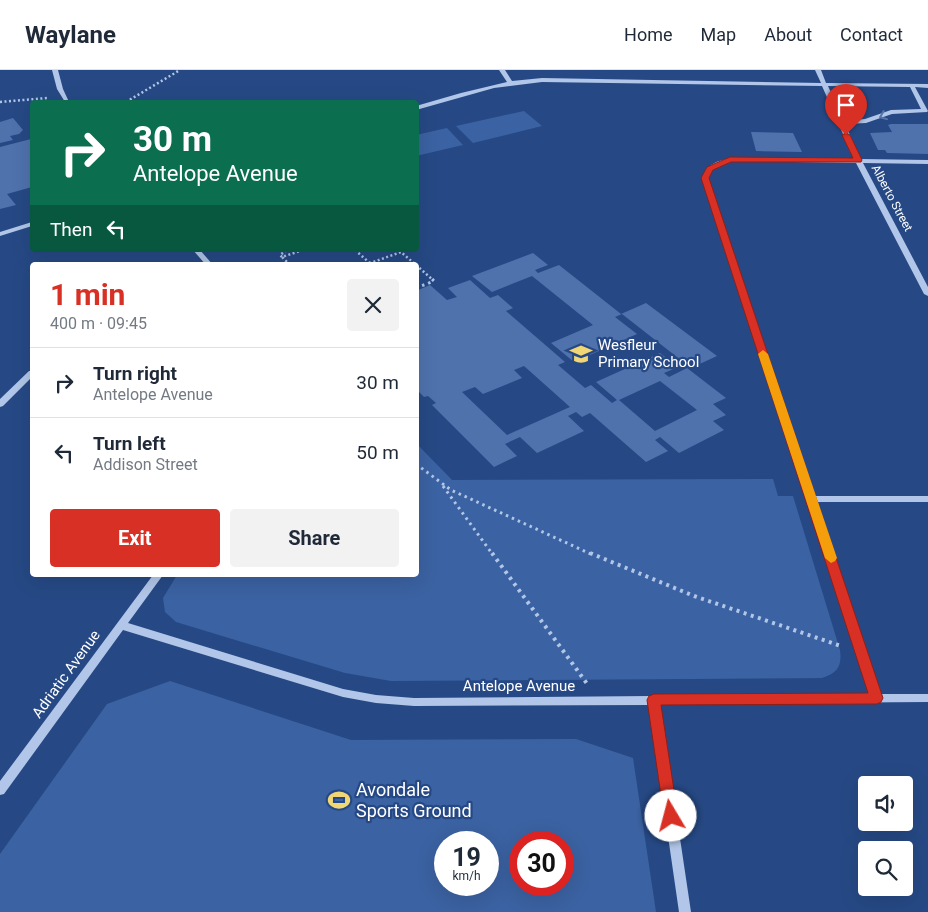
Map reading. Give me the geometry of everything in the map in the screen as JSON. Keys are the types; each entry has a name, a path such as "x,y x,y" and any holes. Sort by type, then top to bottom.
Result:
{"street":[{"path":"55,70 66,100"},
{"path":"502,70 510,82"},
{"name":"Alberto Street","path":"818,70 858,160 928,294"},
{"path":"419,107 473,90 510,82 550,80 928,86"},
{"path":"840,123 866,122 891,112 926,108 911,85"},
{"path":"877,698 705,178 709,168 730,160 928,162"},
{"path":"0,234 30,225"},
{"path":"198,252 207,262"},
{"path":"0,404 30,374"},
{"path":"811,500 928,499"},
{"name":"Adriatic Avenue","path":"0,790 157,577"},
{"name":"Antelope Avenue","path":"121,625 359,697 414,702 928,698"},
{"path":"654,700 685,912"}],"path":[{"path":"129,100 180,70"},
{"path":"0,102 14,102 63,95"},
{"path":"282,257 280,255 284,252"},
{"path":"282,257 297,252"},
{"path":"357,252 369,262"},
{"path":"376,262 401,252 412,262"},
{"path":"282,257 287,262"},
{"path":"419,268 434,281 419,287"},
{"path":"419,467 442,486 588,684 589,700"},
{"path":"442,486 530,527 694,596 846,648 861,650"}],"shaded area":[{"path":"524,111 542,126 473,143 456,126"},
{"path":"447,128 463,145 419,155 419,134"},
{"path":"419,446 452,480 773,479 778,496 793,496 840,650 840,660 838,668 832,674 822,678 391,681 345,673 176,622 165,612 163,598 176,577 419,577"},
{"name":"Avondale Sports Ground","path":"170,681 351,740 576,739 633,758 656,912 0,912 0,854 107,704"}],"building":[{"path":"13,118 23,130 19,134 10,136 13,140 0,143 0,122"},
{"path":"928,124 928,154 887,153 885,150 878,150 870,133 892,132 888,125"},
{"path":"751,132 793,133 802,152 756,151"},
{"path":"30,139 30,188 7,194 16,205 0,209 0,147"},
{"path":"533,253 548,265 535,270 538,273 559,265 621,314 646,303 717,356 691,368 622,314 615,317 637,334 574,362 551,343 593,325 532,276 492,292 472,276"},
{"path":"470,280 490,298 498,295 513,308 506,311 565,362 558,365 585,388 591,385 612,403 617,400 596,382 660,353 678,367 664,373 669,377 687,368 726,398 713,404 726,415 713,421 724,430 679,453 660,437 655,440 668,451 646,462 590,413 582,417 576,412 568,416 584,431 537,453 520,437 505,444 517,456 494,467 432,405 436,403 428,396 424,397 419,392 419,290 430,285 447,300 457,297 448,288","holes":["524,366 570,407 507,435 462,392 475,387 483,394 522,378 514,370","660,381 697,410 655,431 619,400"]}],"slow traffic":[{"path":"763,354 831,558"}],"place":[{"name":"Wesfleur Primary School","path":"581,354"},
{"name":"Avondale Sports Ground","path":"339,800"}],"route":[{"path":"671,816 654,700 877,698 705,178 709,168 715,164 730,160 858,160 846,135"}]}
